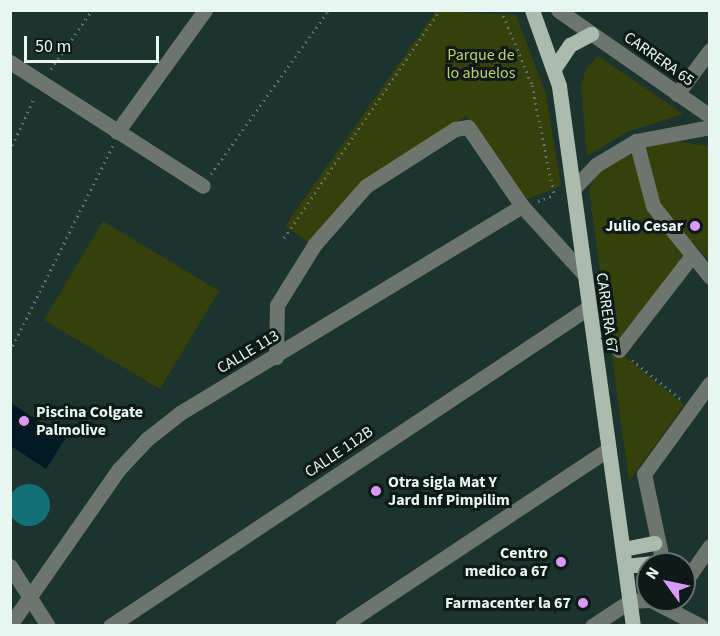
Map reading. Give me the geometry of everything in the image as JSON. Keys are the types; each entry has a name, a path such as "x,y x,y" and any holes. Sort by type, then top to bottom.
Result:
{"main road":[{"name":"CARRERA 67","path":"532,10 555,67 633,626"},
{"path":"555,67 570,45 591,34"},
{"path":"622,549 654,543"},
{"path":"625,566 636,565"}],"street":[{"path":"117,132 205,10"},
{"name":"CARRERA 65","path":"558,10 710,116"},
{"path":"677,94 710,51"},
{"path":"10,62 203,186"},
{"path":"276,357 277,304 315,244 366,186 454,129 468,127 522,206 583,273"},
{"path":"573,189 596,165 636,141 710,127"},
{"path":"636,141 653,206 710,277"},
{"name":"CALLE 113","path":"10,625 119,469 147,439 180,413 276,357 522,206"},
{"path":"619,350 692,256"},
{"name":"CALLE 112B","path":"110,626 588,308"},
{"path":"658,552 654,543 644,474 710,383"},
{"path":"342,626 608,449"},
{"path":"696,566 710,546"},
{"path":"10,566 48,626"},
{"path":"592,626 630,601 636,601"},
{"path":"674,612 701,626"}],"path":[{"path":"203,186 329,10"},
{"path":"284,238 440,10"},
{"path":"501,10 532,86 554,195"},
{"path":"11,348 117,132"},
{"path":"522,206 573,189"},
{"path":"619,350 691,408"}],"green space":[{"name":"Parque de lo abuelos","path":"436,11 516,15 546,94 561,186 522,201 466,116 362,182 311,244 285,226"},
{"path":"598,56 683,114 629,131 587,156 581,86 586,69"},
{"path":"661,139 709,146 709,260 695,245 615,348 684,405 629,481 589,190 596,175 629,150"},
{"path":"103,221 219,291 160,389 44,320"}],"water":[{"name":"Piscina Colgate Palmolive","path":"11,403 65,439 46,469 11,446"}],"building":[{"path":"29,484 37,485 44,490 49,497 49,513 44,520 37,525 29,526 21,525 14,520 9,513 8,505 9,497 14,490 21,485"}],"place":[{"name":"Julio Cesar","path":"695,226"},
{"name":"Piscina Colgate Palmolive","path":"24,421"},
{"name":"Otra sigla Mat Y Jard Inf Pimpilim","path":"376,491"},
{"name":"Centro medico a 67","path":"561,562"},
{"name":"Farmacenter la 67","path":"583,603"}]}
